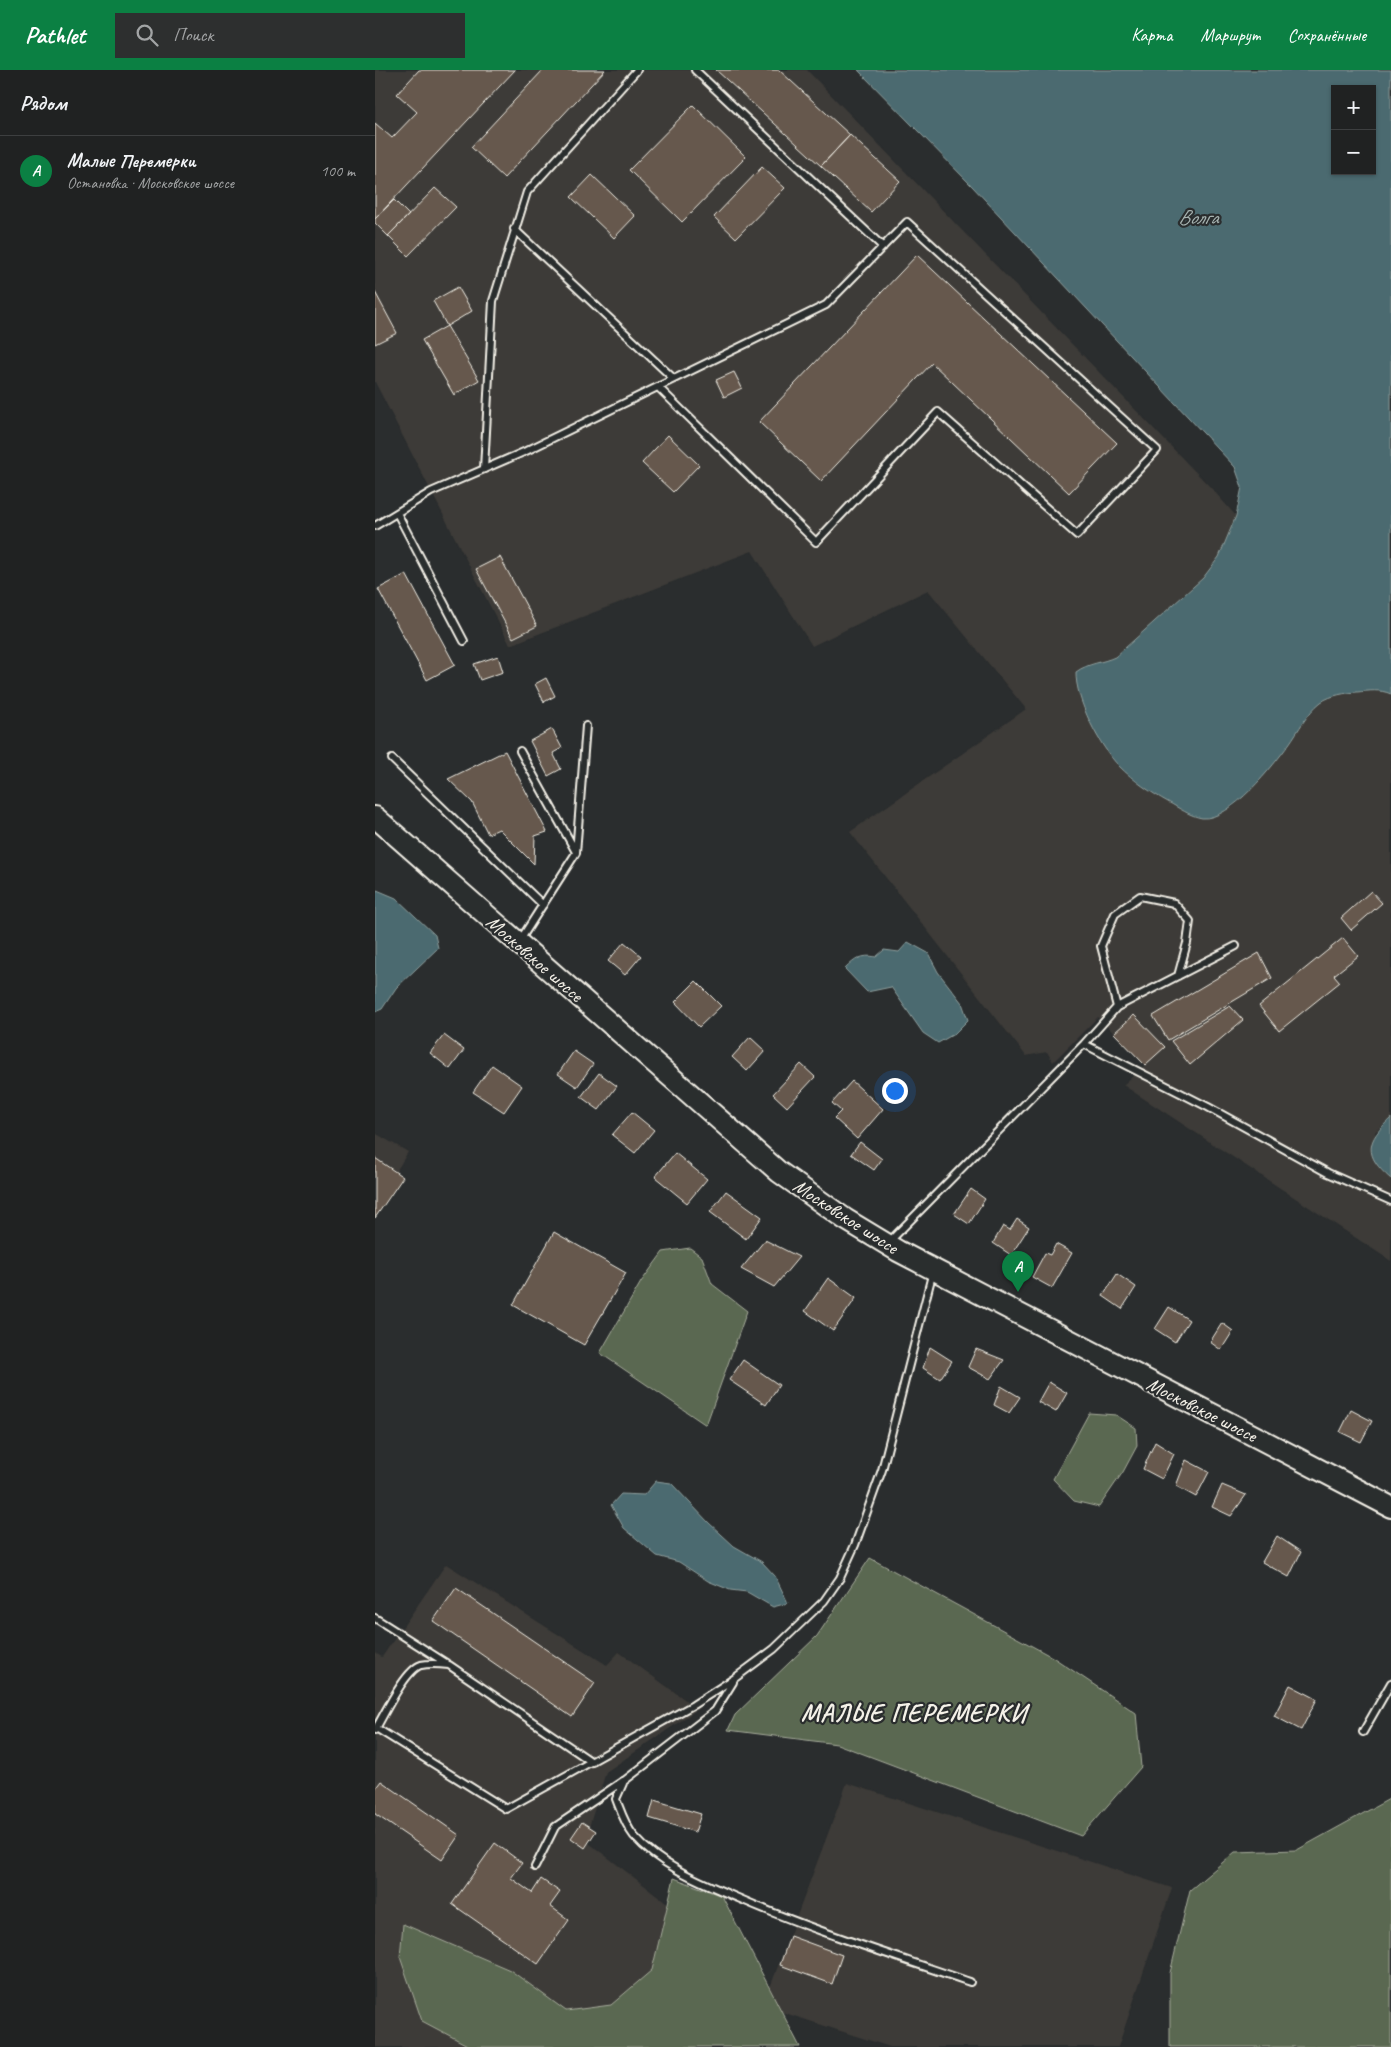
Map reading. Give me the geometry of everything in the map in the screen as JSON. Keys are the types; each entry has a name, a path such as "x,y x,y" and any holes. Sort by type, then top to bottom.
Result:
{"main road":[{"name":"Московское шоссе","path":"375,817 779,1172 828,1208 934,1270 1391,1507"}],"lane":[{"path":"484,469 493,301 527,192 637,70"},
{"path":"695,70 883,246"},
{"path":"375,526 431,492 658,387 826,305 907,222 1157,450 1077,535 938,412 817,542 658,387"},
{"path":"514,229 674,379"},
{"path":"397,513 464,640"},
{"path":"519,943 576,853 585,726"},
{"path":"521,751 576,853"},
{"path":"392,759 543,905"},
{"path":"1117,1007 1101,946 1115,914 1141,896 1174,903 1190,921 1187,943 1178,976"},
{"path":"887,1244 1084,1044 1117,1007 1236,946"},
{"path":"1084,1044 1208,1106 1328,1173 1391,1202"},
{"path":"449,1665 435,1663 419,1666 407,1676 375,1729 506,1810 735,1678 775,1649 824,1601 841,1578 855,1545 882,1470 934,1270"},
{"path":"375,1618 449,1665 591,1762"},
{"path":"535,1867 555,1827 624,1781 715,1711 735,1678"},
{"path":"1363,1732 1391,1683"},
{"path":"624,1781 616,1799 623,1819 635,1836 681,1871 795,1922 970,1982"}],"shaded area":[{"path":"375,70 807,70 1236,516 1219,557 1203,578 1115,657 1104,662 1084,666 1079,695 1111,758 1132,779 1189,814 1233,807 1289,745 1304,720 1321,702 1332,696 1351,692 1385,691 1391,694 1391,1118 1375,1132 1380,1169 1391,1179 1391,1261 1123,1085 1145,1065 1098,1017 1053,1062 1047,1052 1026,1056 850,832 1026,709 928,590 812,646 752,551 510,645 375,382"},
{"path":"375,1133 408,1152 375,1206"},
{"path":"446,1564 607,1665 619,1652 698,1709 606,1772 585,1840 704,1931 686,2047 375,2047 375,1653 382,1657"},
{"path":"847,1783 1172,1888 1118,2047 890,2047 763,2006"}],"green space":[{"path":"690,1248 702,1257 712,1284 747,1311 706,1425 600,1353 641,1282 663,1252"},
{"path":"1089,1413 1116,1415 1136,1428 1137,1446 1123,1472 1099,1507 1074,1501 1053,1479"},
{"path":"870,1558 1054,1658 1136,1713 1141,1767 1081,1836 837,1744 728,1730 735,1715 817,1636"},
{"path":"1391,1798 1391,2047 1170,2047 1170,1973 1190,1890 1235,1852 1297,1850"},
{"path":"674,1878 722,1896 800,2047 471,2047 422,2021 400,1957 403,1924 510,1970 566,2011 611,2005 652,1970"}],"water":[{"name":"Волга","path":"858,70 1391,70 1391,694 1379,691 1353,692 1334,696 1321,702 1307,716 1289,744 1250,790 1225,811 1213,817 1202,818 1185,812 1149,790 1130,777 1112,758 1097,735 1084,709 1076,672 1115,657 1203,578 1219,557 1236,516 1242,487 1235,467 972,186"},
{"path":"377,890 396,898 435,935 438,948 396,988 382,1009 375,1012 375,895"},
{"path":"908,942 928,953 938,972 962,1003 968,1020 954,1034 938,1043 923,1033 891,987 867,992 845,969 859,958 867,956 876,957 884,950 899,952"},
{"path":"1391,1118 1391,1179 1376,1163 1371,1148 1377,1134"},
{"path":"656,1481 671,1483 734,1546 762,1562 775,1576 788,1603 773,1607 747,1592 730,1590 708,1581 679,1562 657,1556 624,1528 611,1505 621,1494 644,1495"}],"building":[{"path":"419,70 515,70 375,219 375,123 392,138 417,112 397,94"},
{"path":"543,70 605,70 504,178 471,147"},
{"path":"716,70 779,70 850,135 821,166"},
{"path":"693,105 746,157 682,222 629,170"},
{"path":"850,135 900,181 871,212 821,166"},
{"path":"762,167 785,188 736,238 714,217"},
{"path":"592,175 635,216 614,238 571,197"},
{"path":"435,188 456,207 408,256 388,236"},
{"path":"394,200 409,215 388,236 375,223 375,219"},
{"path":"917,255 1117,443 1069,493 932,363 821,481 759,422"},
{"path":"458,287 472,311 447,326 433,301"},
{"path":"375,292 397,333 375,344"},
{"path":"447,326 479,380 454,395 422,340"},
{"path":"734,372 742,388 724,397 716,380"},
{"path":"668,435 699,465 673,492 642,463"},
{"path":"500,557 537,626 513,638 476,569"},
{"path":"406,574 455,665 427,680 378,589"},
{"path":"498,656 503,672 480,680 474,664"},
{"path":"546,678 555,696 544,702 535,684"},
{"path":"552,729 562,748 553,753 561,769 548,776 530,741"},
{"path":"505,751 547,832 535,836 534,864 499,829 488,834 472,802 448,779"},
{"path":"1371,891 1382,903 1351,930 1341,918"},
{"path":"1343,938 1358,956 1334,975 1340,982 1279,1031 1259,1006"},
{"path":"624,942 641,956 625,975 608,961"},
{"path":"1259,953 1272,978 1168,1040 1153,1016"},
{"path":"696,981 721,1006 699,1027 675,1002"},
{"path":"1230,1006 1243,1020 1190,1065 1171,1041"},
{"path":"1134,1015 1165,1047 1145,1065 1114,1033"},
{"path":"444,1035 464,1050 450,1069 430,1053"},
{"path":"750,1037 765,1051 747,1071 732,1057"},
{"path":"574,1051 593,1064 577,1087 558,1074"},
{"path":"801,1064 815,1077 787,1107 773,1094"},
{"path":"492,1065 522,1086 504,1112 473,1092"},
{"path":"599,1073 617,1086 599,1110 581,1097"},
{"path":"852,1081 883,1109 857,1139 834,1118 841,1111 832,1103"},
{"path":"632,1112 654,1130 635,1153 612,1135"},
{"path":"860,1142 882,1159 874,1170 851,1154"},
{"path":"675,1153 707,1179 687,1203 655,1177"},
{"path":"375,1158 403,1177 375,1218"},
{"path":"971,1189 985,1199 969,1224 954,1214"},
{"path":"726,1191 762,1217 746,1239 710,1212"},
{"path":"1017,1219 1029,1227 1011,1255 993,1243 1003,1226 1010,1230"},
{"path":"554,1232 626,1273 584,1345 513,1305"},
{"path":"765,1240 799,1257 774,1287 741,1269"},
{"path":"1056,1244 1072,1253 1052,1288 1032,1277 1045,1253 1050,1255"},
{"path":"1117,1274 1136,1287 1122,1309 1103,1296"},
{"path":"828,1278 856,1298 833,1331 805,1311"},
{"path":"1169,1307 1189,1320 1175,1342 1155,1329"},
{"path":"1222,1323 1233,1331 1221,1350 1210,1342"},
{"path":"930,1347 952,1361 940,1379 923,1368"},
{"path":"976,1349 1004,1360 990,1379 968,1367"},
{"path":"743,1360 779,1385 766,1405 729,1380"},
{"path":"1049,1382 1067,1393 1056,1412 1038,1402"},
{"path":"1001,1386 1020,1397 1009,1413 994,1405"},
{"path":"1351,1410 1372,1421 1361,1442 1340,1432"},
{"path":"1155,1442 1174,1454 1162,1479 1143,1469"},
{"path":"1186,1460 1209,1472 1196,1497 1176,1486"},
{"path":"1222,1485 1246,1495 1231,1516 1212,1507"},
{"path":"1277,1536 1301,1552 1289,1577 1262,1562"},
{"path":"456,1588 595,1683 572,1717 433,1621"},
{"path":"1290,1685 1317,1699 1301,1730 1274,1716"},
{"path":"381,1781 459,1835 442,1860 375,1814 375,1789"},
{"path":"654,1800 701,1814 695,1832 649,1818"},
{"path":"582,1822 596,1831 585,1848 571,1838"},
{"path":"495,1843 522,1863 511,1878 532,1893 541,1879 560,1892 550,1906 569,1920 538,1964 452,1904"},
{"path":"790,1936 842,1955 832,1984 780,1965"}],"place":[{"name":"Малые Перемерки","path":"1018,1292"}],"district":[{"name":"МАЛЫЕ ПЕРЕМЕРКИ","path":"914,1712"}]}
